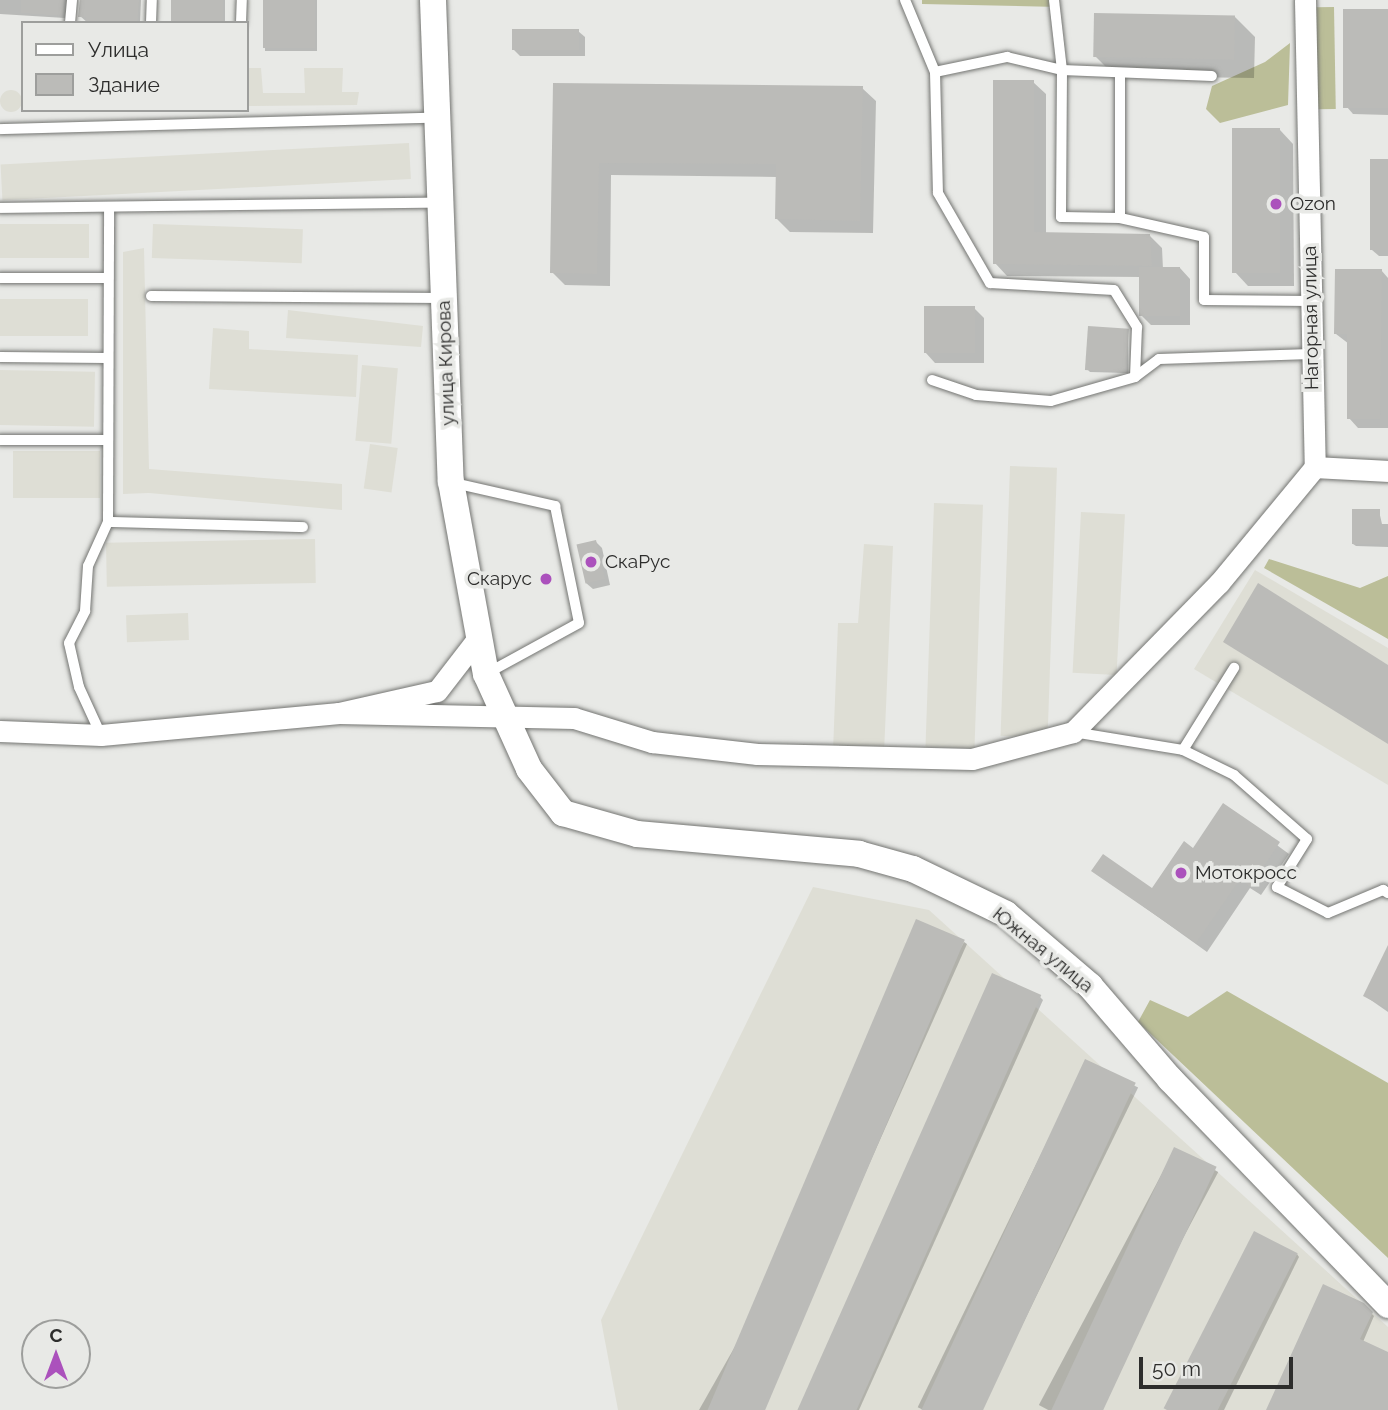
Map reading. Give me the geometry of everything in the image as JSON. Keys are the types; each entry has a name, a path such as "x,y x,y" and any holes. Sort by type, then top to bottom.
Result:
{"street":[{"name":"улица Кирова","path":"433,0 434,118 451,482 486,674 507,718"},
{"name":"Нагорная улица","path":"1305,0 1315,467"},
{"path":"0,731 101,735 339,713 574,718 652,742 771,755 972,759 1073,732 1219,583 1315,467 1388,471"},
{"path":"339,713 438,691 478,638"},
{"name":"Южная улица","path":"507,718 529,769 563,813 637,834 859,854 913,869 1006,914 1090,986 1170,1079 1388,1305"}],"lane":[{"path":"71,21 72,0"},
{"path":"151,21 152,0"},
{"path":"241,21 242,0"},
{"path":"905,0 935,72 938,193 990,283 1114,290 1138,327 1135,377"},
{"path":"1054,0 1062,69 1061,217 1120,218 1204,237 1204,300 1310,301"},
{"path":"935,72 1007,57 1062,69 1121,74 1212,76"},
{"path":"1120,218 1121,74"},
{"path":"0,129 434,118"},
{"path":"0,208 439,202"},
{"path":"101,735 79,687 69,643 85,611 88,566 108,522 109,208"},
{"path":"0,278 108,278"},
{"path":"151,296 443,298"},
{"path":"932,380 975,396 1051,401 1135,377 1159,359 1311,354"},
{"path":"0,357 107,358"},
{"path":"0,440 107,440"},
{"path":"451,482 555,506 579,623 486,674"},
{"path":"108,522 303,527"},
{"path":"1183,750 1234,668"},
{"path":"1073,732 1183,750 1234,775 1307,839 1278,887 1328,913 1383,890 1388,893"}],"shaded area":[{"path":"248,68 261,68 263,93 305,93 304,68 343,68 342,92 359,92 357,105 248,106"},
{"path":"11,90 19,93 19,109 11,112 3,109 0,101 3,93"},
{"path":"409,143 411,179 2,200 1,164"},
{"path":"0,224 89,224 89,258 0,258"},
{"path":"153,224 303,229 302,263 152,258"},
{"path":"144,248 149,469 342,484 342,510 149,493 123,494 123,252"},
{"path":"0,299 88,299 88,336 0,336"},
{"path":"288,310 423,326 421,347 286,338"},
{"path":"213,328 249,331 249,349 358,355 356,397 209,389"},
{"path":"362,365 398,368 391,444 355,441"},
{"path":"0,370 95,372 94,427 0,425"},
{"path":"370,444 398,448 391,492 364,489"},
{"path":"13,451 100,451 100,498 13,498"},
{"path":"1010,466 1057,468 1048,737 1001,736"},
{"path":"934,503 983,505 974,749 925,747"},
{"path":"1081,512 1125,514 1117,675 1073,673"},
{"path":"315,539 316,583 107,587 106,543"},
{"path":"864,544 893,546 884,753 833,751 838,623 858,623"},
{"path":"1255,570 1388,648 1388,785 1194,669"},
{"path":"188,613 189,640 127,642 126,615"},
{"path":"813,887 929,910 1388,1327 1388,1410 618,1410 601,1320"}],"green space":[{"path":"922,0 1058,0 1059,7 922,4"},
{"path":"1316,7 1334,7 1336,109 1318,109"},
{"path":"1290,43 1288,105 1220,123 1206,109 1212,86 1265,62"},
{"path":"1269,559 1360,588 1388,576 1388,639 1264,568"},
{"path":"1227,991 1388,1083 1388,1258 1138,1022 1150,1000 1188,1017"}],"building":[{"path":"21,0 64,0 63,16 21,13"},
{"path":"80,0 139,0 137,21 86,21 86,17 78,17"},
{"path":"171,0 223,0 223,21 171,21"},
{"path":"263,0 315,0 315,48 263,48"},
{"path":"1343,9 1388,9 1388,108 1343,108"},
{"path":"1094,13 1235,15 1234,59 1093,57"},
{"path":"512,29 579,29 579,50 512,50"},
{"path":"993,80 1034,80 1034,232 1150,234 1152,266 993,264"},
{"path":"553,83 863,86 860,221 775,219 776,164 599,163 597,274 550,273"},
{"path":"1232,128 1280,128 1280,273 1232,273"},
{"path":"1370,159 1388,159 1388,250 1370,250"},
{"path":"1139,267 1180,267 1180,316 1139,316"},
{"path":"1335,269 1382,269 1380,419 1347,419 1347,334 1334,334"},
{"path":"924,306 975,306 975,353 924,353"},
{"path":"1088,326 1129,329 1126,373 1085,370"},
{"path":"1352,509 1380,509 1380,544 1352,544"},
{"name":"СкаРус","path":"596,540 605,579 586,583 577,544"},
{"path":"1258,583 1388,665 1388,744 1223,642"},
{"path":"1223,803 1280,842 1250,887 1240,879 1196,943 1091,871 1103,854 1152,888 1184,841 1193,848"},
{"path":"916,919 965,940 765,1410 708,1410"},
{"path":"1388,945 1388,1009 1363,996"},
{"path":"992,973 1041,995 857,1410 797,1410"},
{"path":"1085,1059 1136,1083 983,1410 921,1410"},
{"path":"1174,1147 1217,1167 1103,1410 1051,1410"},
{"path":"1254,1231 1298,1253 1218,1410 1164,1408"},
{"path":"1323,1284 1364,1303 1373,1312 1360,1339 1388,1352 1388,1410 1266,1410"}],"place":[{"name":"Ozon","path":"1276,204"},
{"name":"СкаРус","path":"591,562"},
{"name":"Скарус","path":"546,579"},
{"name":"Мотокросс","path":"1181,873"}]}
